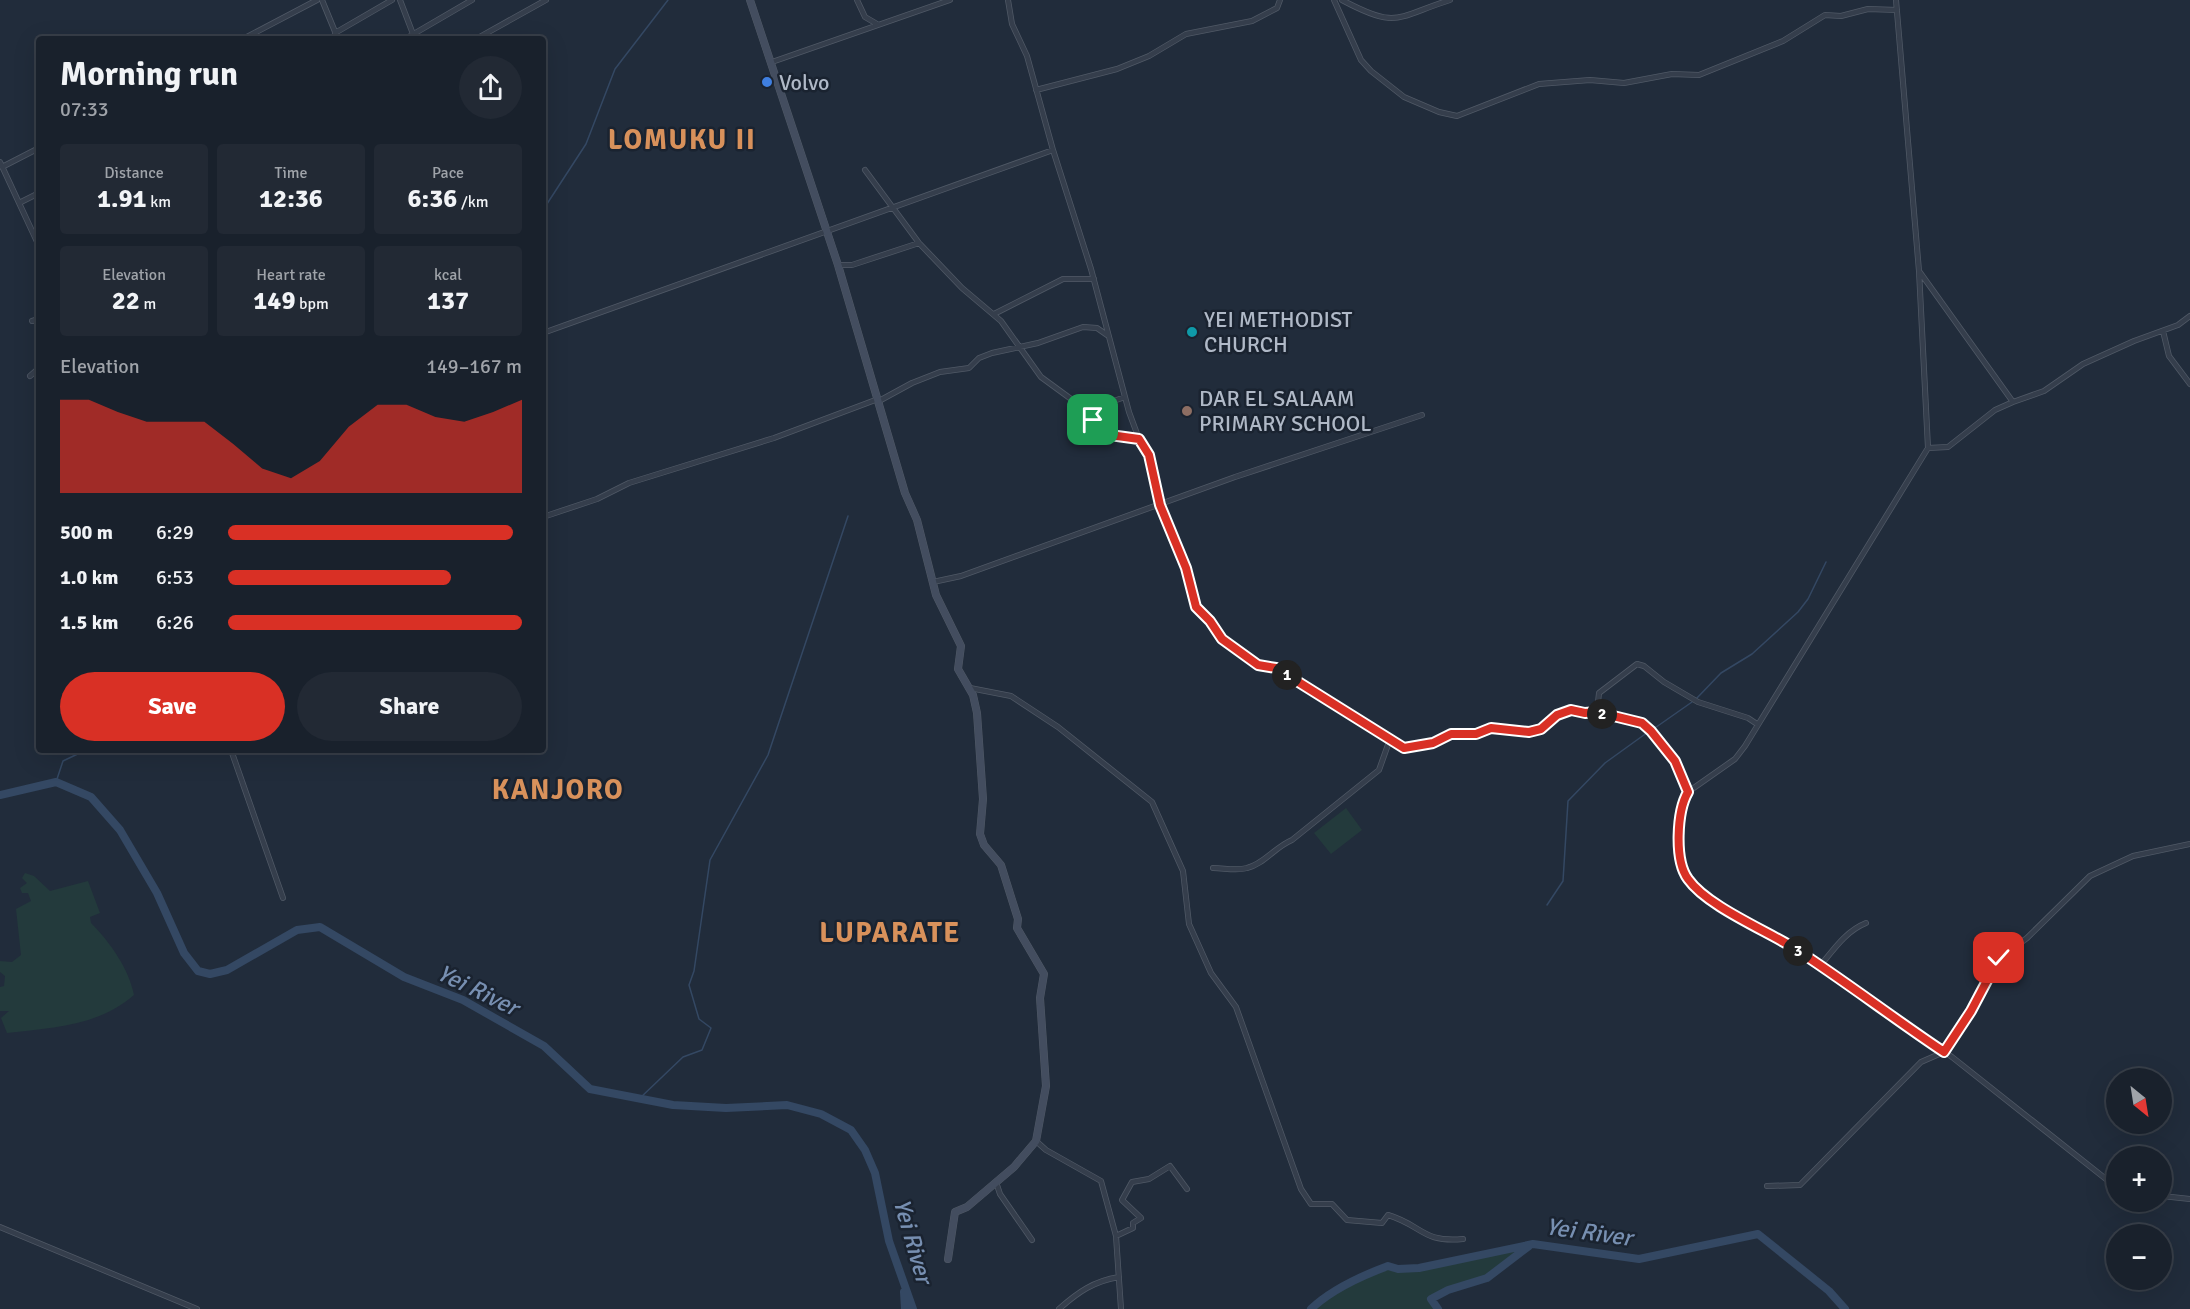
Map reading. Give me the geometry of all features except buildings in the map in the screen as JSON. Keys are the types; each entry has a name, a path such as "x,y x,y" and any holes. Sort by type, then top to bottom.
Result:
{"street":[{"path":"249,36 320,0 336,36"},
{"path":"335,33 392,0"},
{"path":"400,0 413,34"},
{"path":"481,36 546,0"},
{"path":"750,0 828,233 905,493 917,520 936,595 961,646 958,669 970,688 978,713 982,750 983,799 980,834 984,844 1001,865 1018,919 1017,928 1044,974 1040,998 1046,1086 1036,1141 1014,1167 967,1207 955,1212 948,1259"},
{"path":"857,0 865,17 877,24"},
{"path":"772,62 950,0"},
{"path":"1008,0 1012,24 1028,56 1053,150 1094,279 1125,397 1139,439 1149,455 1160,505 1186,568 1196,607 1210,621 1222,639 1258,665 1276,668 1404,748 1433,743 1451,734 1476,734 1491,728 1529,732 1541,729 1557,715 1571,710 1585,713 1597,712 1642,723 1675,761 1688,792"},
{"path":"1036,90 1117,69 1149,56 1186,34 1258,19 1277,8 1280,0"},
{"path":"1334,0 1361,60 1371,71 1404,97 1439,112 1457,116 1539,84 1590,80 1624,83 1672,74 1699,75 1783,41 1825,15 1841,16 1868,9 1897,10"},
{"path":"1342,0 1382,19 1403,18 1450,0"},
{"path":"1896,0 1919,271 1928,448 1735,759 1688,792 1682,803 1679,850 1682,869 1687,879 1708,898 1820,966 1944,1052 2106,1179"},
{"path":"410,36 469,1"},
{"path":"36,149 1,164 36,234"},
{"path":"546,332 681,281 743,263 828,233 891,207 1053,150"},
{"path":"866,170 919,243 962,288 994,314 1041,377 1082,407 1110,435 1139,439"},
{"path":"19,203 36,194"},
{"path":"838,265 852,265 919,243"},
{"path":"1919,271 2013,402"},
{"path":"994,314 1063,279 1094,279"},
{"path":"1928,448 1948,447 1995,410 2044,391 2064,375 2113,350 2163,331 2190,316"},
{"path":"32,321 36,320"},
{"path":"546,516 597,499 628,483 774,438 878,400 912,382 940,372 969,368 982,356 1018,348 1083,327 1097,328 1107,335"},
{"path":"2163,331 2169,356 2190,384"},
{"path":"30,376 36,371"},
{"path":"1090,416 1108,404 1125,397"},
{"path":"933,582 961,576 1422,415"},
{"path":"1597,712 1599,693 1630,667 1637,664 1644,666 1664,682 1698,702 1748,718 1757,724"},
{"path":"970,688 1011,696 1058,727 1152,802 1183,871 1189,924 1210,973 1236,1007 1301,1189 1311,1204 1332,1204 1347,1220 1382,1223 1388,1215 1405,1220 1425,1235 1441,1241 1463,1239"},
{"path":"1213,868 1246,869 1258,864 1278,845 1292,840 1379,770 1390,739"},
{"path":"232,753 283,898"},
{"path":"1767,1186 1800,1185 1921,1062 1944,1052 1971,1011 1999,958 2027,938 2090,876 2133,856 2190,844"},
{"path":"1820,966 1845,937 1866,923"},
{"path":"1036,1141 1046,1150 1101,1181 1116,1236 1121,1309"},
{"path":"1116,1236 1133,1228 1133,1223 1140,1218 1122,1200 1132,1182 1149,1179 1170,1166 1187,1189"},
{"path":"996,1182 1000,1194 1032,1240"},
{"path":"2172,1197 2190,1199"},
{"path":"0,1227 197,1309"},
{"path":"1059,1309 1089,1285 1119,1276"}],"green space":[{"path":"1346,808 1362,830 1331,854 1314,833"},
{"path":"25,873 34,876 50,891 88,881 100,913 90,917 91,923 118,956 128,975 134,995 106,1013 74,1024 7,1033 1,1018 9,1011 0,1011 0,987 4,986 5,976 0,972 0,961 12,962 21,955 16,909 31,901 28,893 22,893 20,888 27,883 22,878"},
{"path":"1533,1244 1498,1272 1432,1298 1438,1309 1311,1309 1328,1295 1347,1284 1388,1266 1401,1268 1438,1265"}],"waterway":[{"path":"546,205 586,144 615,69 668,0"},
{"path":"639,1099 683,1057 702,1050 711,1028 699,1019 689,985 694,971 710,860 768,755 848,516"},
{"path":"1696,699 1721,673 1752,654 1798,612 1808,599 1826,562"},
{"path":"1652,730 1692,702"},
{"path":"1547,905 1563,881 1568,801 1605,763 1648,732"},
{"path":"56,782 63,761 80,753"},
{"name":"Yei River","path":"0,795 56,782 91,797 120,830 157,893 184,953 198,971 210,974 227,970 297,930 320,927 404,977 463,1000 544,1046 590,1089 673,1105 726,1108 787,1105 821,1114 851,1130 865,1150 875,1173 889,1241 913,1309"},
{"name":"Yei River","path":"1311,1309 1328,1295 1347,1284 1388,1266 1398,1269 1419,1268 1533,1244 1639,1259 1758,1234 1829,1291 1845,1309"},
{"path":"1438,1309 1431,1299 1448,1290 1487,1278 1529,1246"},
{"path":"904,1292 905,1309"}],"place":[{"name":"Volvo","path":"767,82"},
{"name":"YEI METHODIST CHURCH","path":"1192,332"},
{"name":"DAR EL SALAAM PRIMARY SCHOOL","path":"1187,411"}],"district":[{"name":"LOMUKU II","path":"682,139"},
{"name":"KANJORO","path":"558,789"},
{"name":"LUPARATE","path":"890,932"}],"route":[{"path":"1093,420 1110,435 1139,439 1149,455 1160,505 1186,568 1196,607 1210,621 1222,639 1258,665 1276,668 1404,748 1433,743 1451,734 1476,734 1491,728 1529,732 1541,729 1557,715 1571,710 1585,713 1597,712 1618,719 1642,723 1675,761 1688,792 1682,803 1679,839 1679,857 1687,879 1708,898 1793,948 1944,1052 1971,1011 1999,958"}]}
